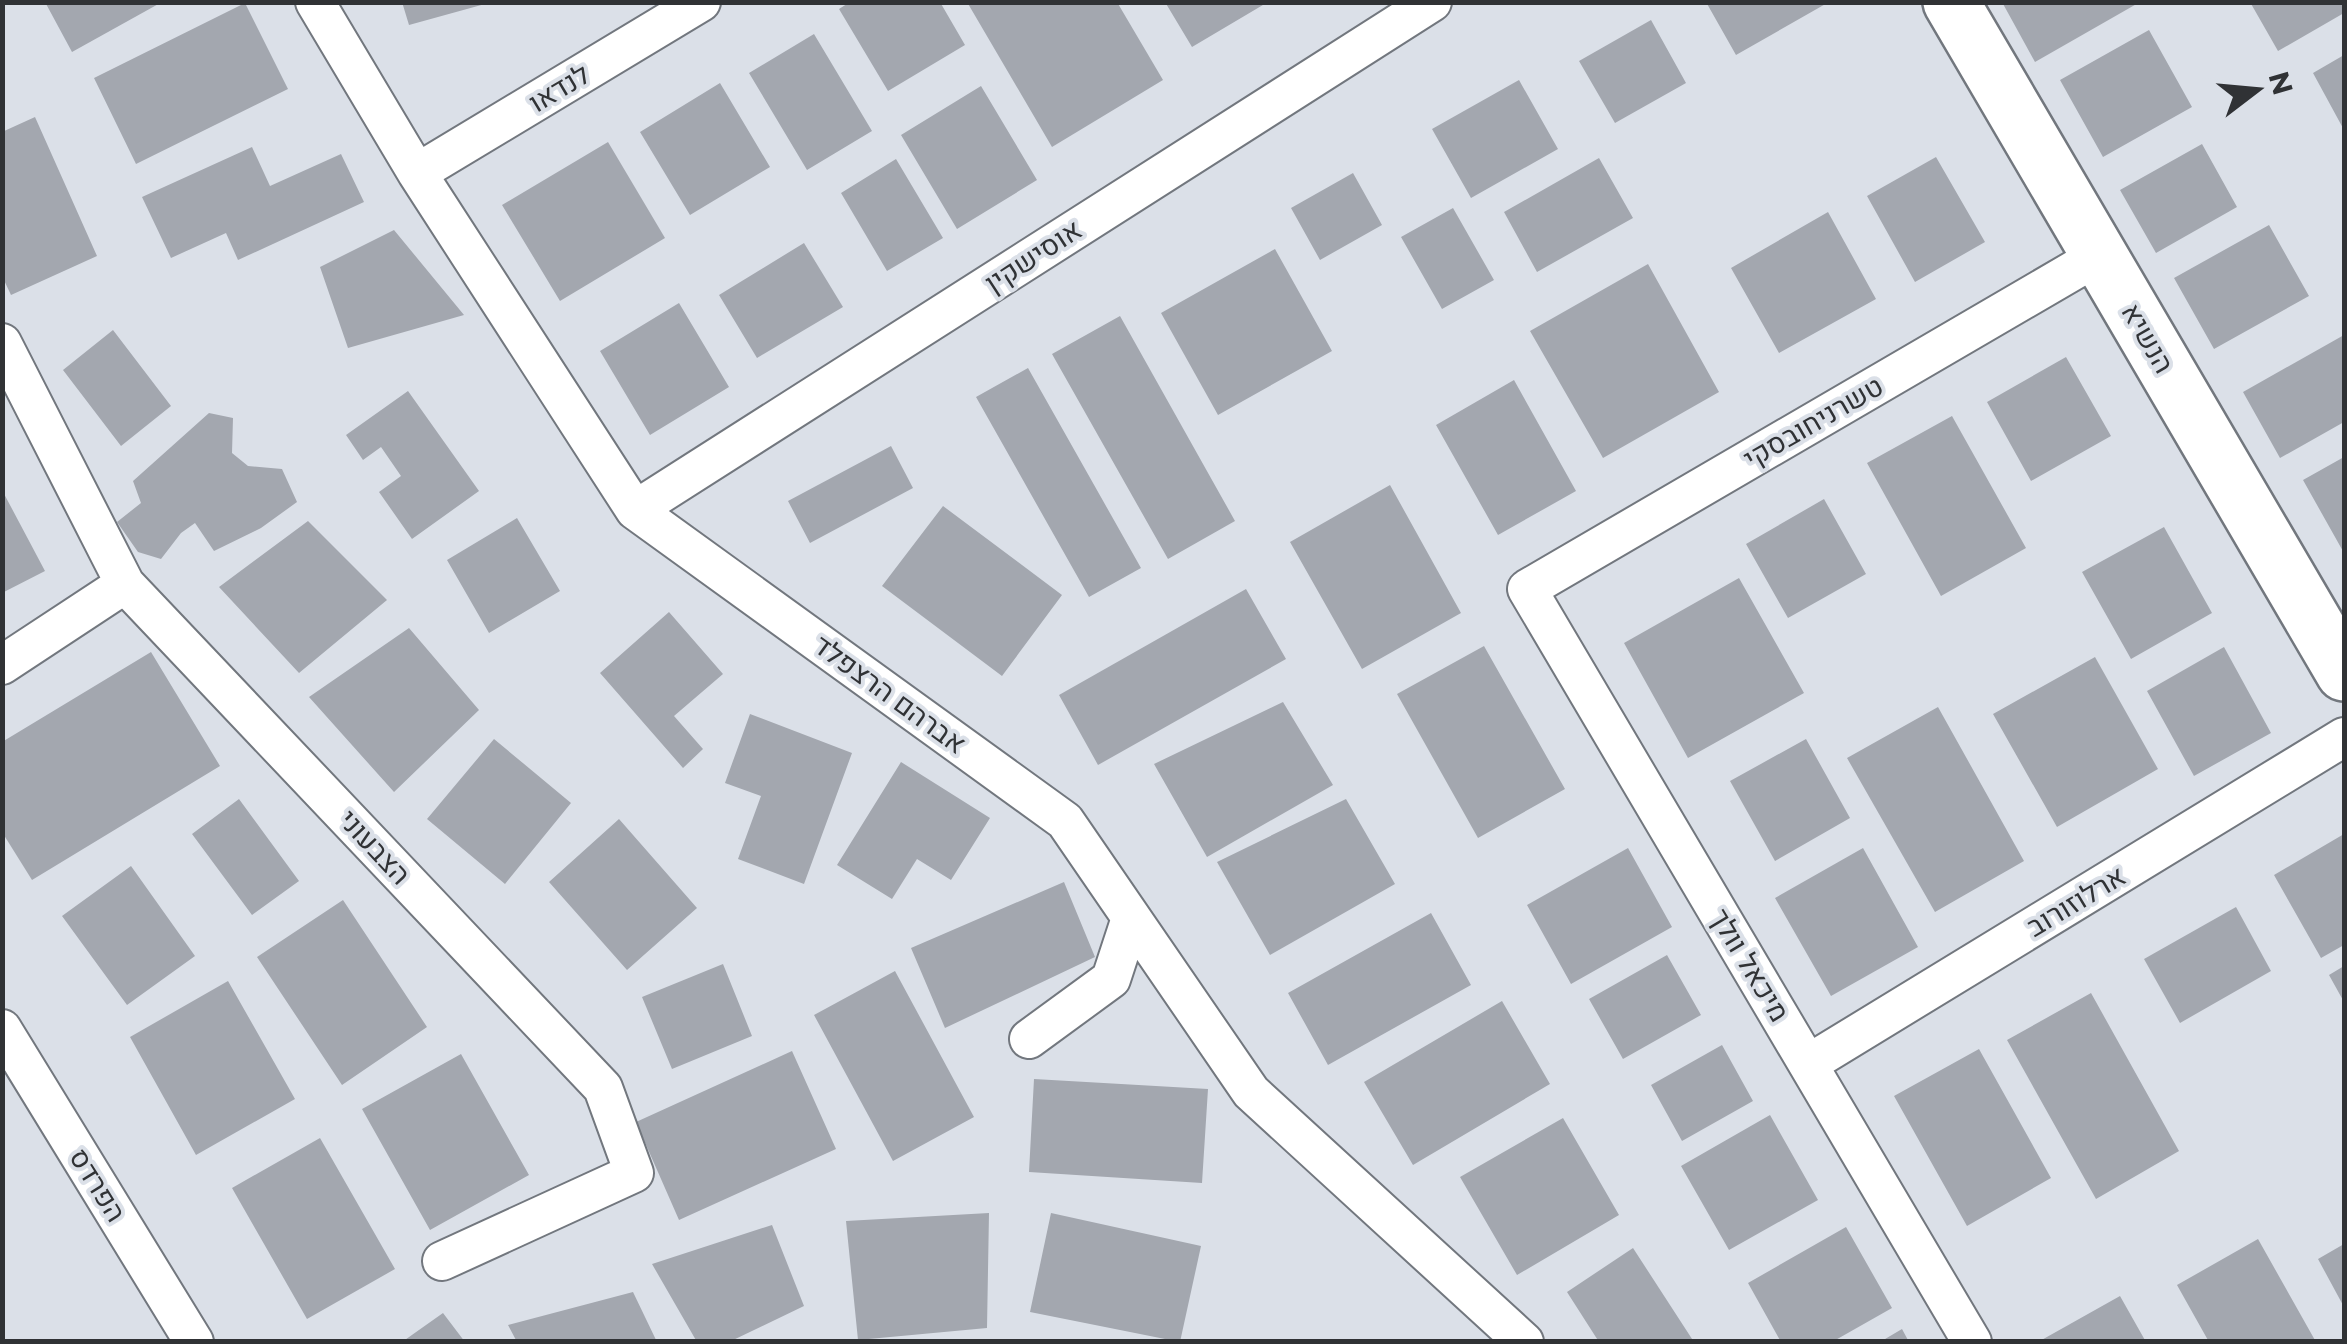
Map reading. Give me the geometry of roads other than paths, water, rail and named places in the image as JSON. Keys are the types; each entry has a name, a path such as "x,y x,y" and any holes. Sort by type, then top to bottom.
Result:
{"street":[{"name":"אברהם הרצפלד","path":"315,2 417,173 635,510 1065,821 1251,1092 1524,1342"},
{"name":"לנדאו","path":"417,173 701,2"},
{"name":"אוסישקין","path":"635,510 1385,14 1432,2"},
{"name":"הנשיא","path":"1951,2 2344,673"},
{"name":"טשרניחובסקי","path":"1528,588 2100,255"},
{"name":"הצבעוני","path":"2,343 126,584 603,1088 634,1173 442,1261"},
{"path":"2,665 126,584"},
{"name":"מיכאל וולך","path":"1528,588 1972,1342"},
{"name":"ארלוזורוב","path":"1808,1064 2344,737"},
{"path":"1029,1039 1110,980 1132,918"},
{"name":"הפרדס","path":"2,1029 194,1342"}]}
